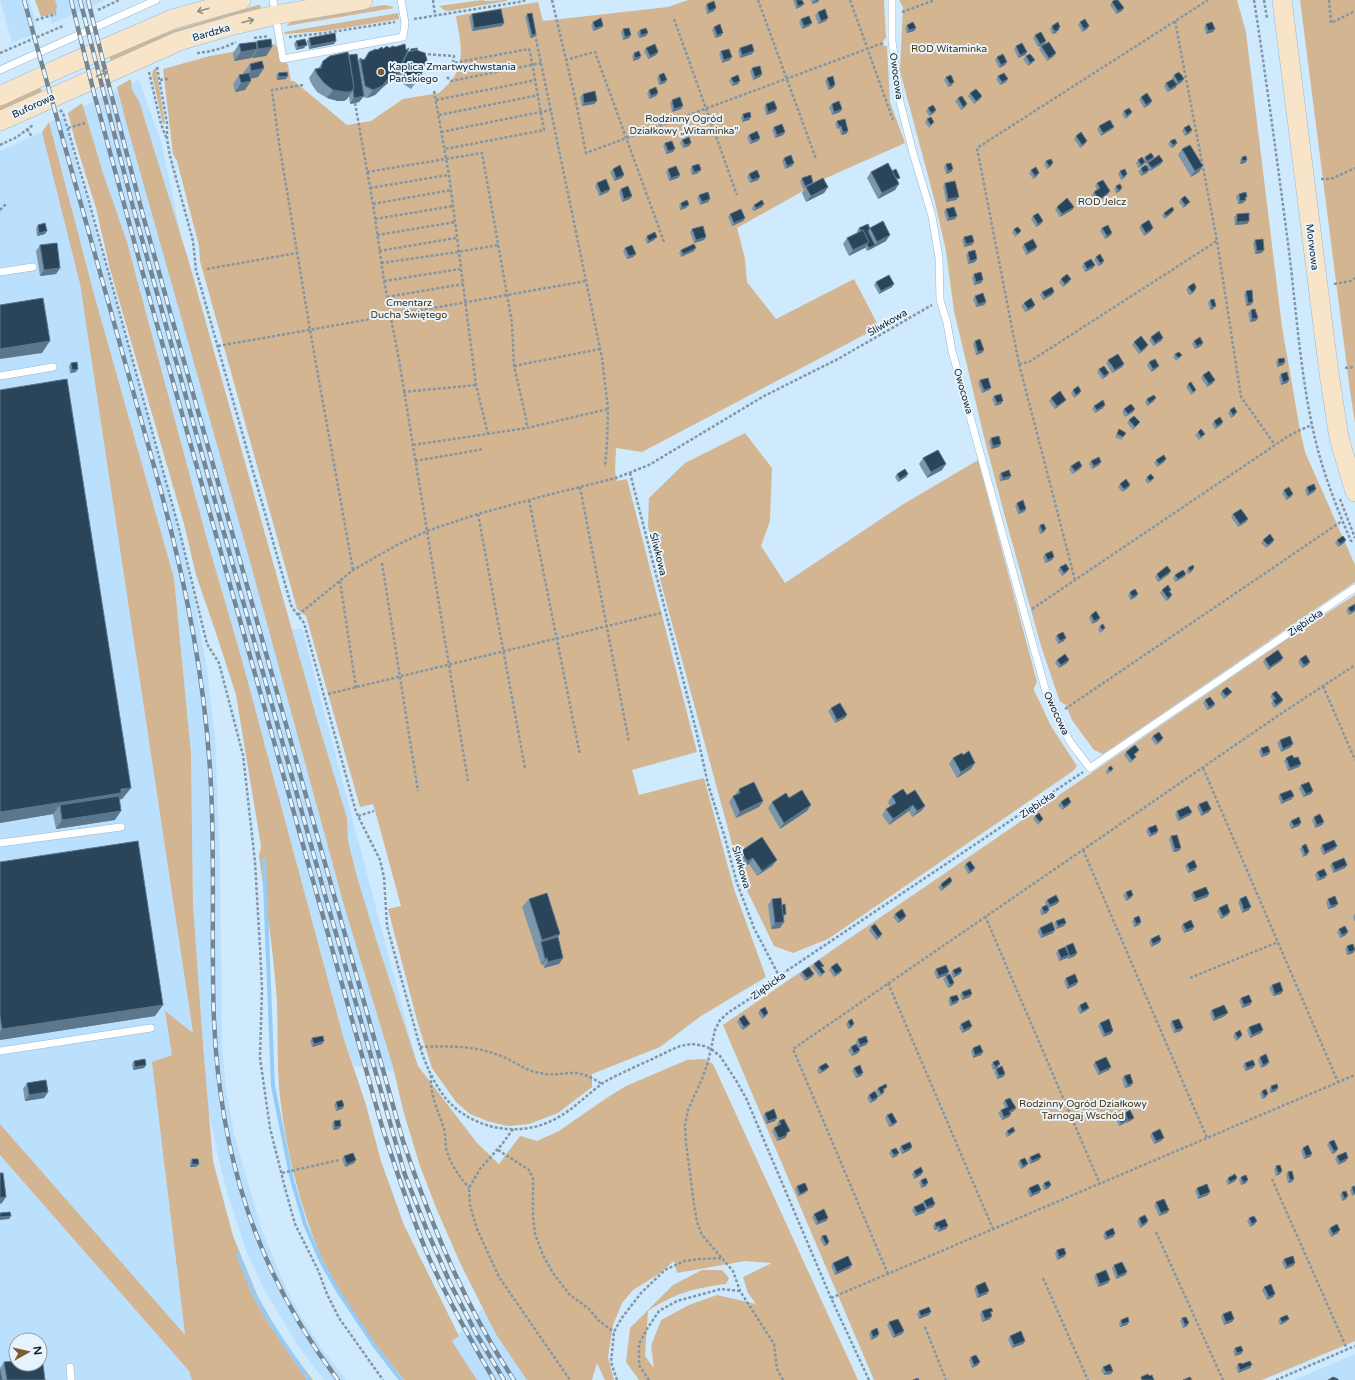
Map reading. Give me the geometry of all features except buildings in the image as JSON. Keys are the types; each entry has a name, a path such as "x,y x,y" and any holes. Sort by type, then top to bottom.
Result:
{"main road":[{"path":"0,96 173,19 241,0"},
{"name":"Bardzka","path":"67,90 179,41 274,7 363,0"},
{"name":"Morwowa","path":"1282,0 1329,373 1339,438 1355,492"},
{"name":"Buforowa","path":"0,121 67,90"}],"lane":[{"path":"0,70 156,0"},
{"path":"274,7 283,59 403,37 405,23 401,0"},
{"name":"Owocowa","path":"892,0 892,41 900,102 913,153 932,216 939,258 940,300 947,323 952,351 1046,692 1070,742 1090,768"},
{"path":"0,272 33,267"},
{"path":"0,376 53,367"},
{"name":"Ziębicka","path":"1090,768 1355,588"},
{"path":"0,842 121,827"},
{"path":"0,1051 152,1028"},
{"path":"70,1367 71,1380"}],"path":[{"path":"98,10 119,0"},
{"path":"433,0 435,15"},
{"path":"410,19 526,0"},
{"path":"552,0 576,102 586,154 883,43"},
{"path":"758,0 816,159"},
{"path":"850,0 893,121"},
{"path":"904,12 935,0"},
{"path":"1075,580 1019,364 977,148 1208,0"},
{"path":"1254,0 1263,54 1282,195 1305,387 1320,458 1333,499 1342,521 1353,541"},
{"path":"1329,0 1331,23 1355,11"},
{"path":"36,20 56,14"},
{"path":"674,19 737,195"},
{"path":"1174,21 1217,241 1241,396 1275,445"},
{"path":"285,38 398,22"},
{"path":"0,53 62,26"},
{"path":"534,28 600,349 608,409 605,467"},
{"path":"248,38 274,35"},
{"path":"416,53 454,56 453,63 460,63 529,48 539,95 544,130 445,149"},
{"path":"565,60 594,52 664,242"},
{"path":"447,77 451,81 541,63"},
{"path":"157,64 167,123 167,139 170,156 193,241 196,270 291,605 304,622 358,816 380,860 384,877 387,926 420,1047 424,1060 431,1074 448,1101 468,1117 490,1126 513,1129 533,1127 555,1119 602,1084 680,1046 692,1044 711,1049 724,1061 746,1098 831,1298 869,1380"},
{"path":"148,68 161,124 167,139"},
{"path":"160,80 169,80"},
{"path":"436,100 536,80"},
{"path":"303,85 272,90 297,253 353,570"},
{"path":"434,91 449,175 476,385 488,434"},
{"path":"439,116 539,95"},
{"path":"355,103 468,781"},
{"path":"59,108 63,113 68,128 127,338 177,522 207,644 219,663 242,755 255,862 262,988 260,1058 270,1128 295,1224 318,1270 326,1294 339,1318 383,1380"},
{"path":"441,132 550,110"},
{"path":"68,128 85,122"},
{"path":"0,145 17,138 26,128 36,123"},
{"path":"26,128 32,137"},
{"path":"367,172 482,153 512,323 514,366 527,428"},
{"path":"1321,179 1331,179 1355,168"},
{"path":"370,188 449,175"},
{"path":"373,204 451,190"},
{"path":"0,210 7,203"},
{"path":"375,219 453,206"},
{"path":"377,235 455,222"},
{"path":"379,251 456,238"},
{"path":"1019,364 1028,362 1217,241"},
{"path":"381,263 498,245"},
{"path":"207,269 297,253"},
{"path":"384,281 460,269"},
{"path":"1334,284 1351,281 1355,278"},
{"path":"218,346 586,281"},
{"path":"387,297 463,284"},
{"name":"Śliwkowa","path":"778,976 754,928 737,883 708,784 696,730 630,473 649,465 764,396 838,359 940,300"},
{"path":"514,366 600,349"},
{"path":"1345,368 1355,367"},
{"path":"403,392 476,385"},
{"path":"412,445 527,428 608,409"},
{"path":"1031,610 1275,445 1300,430 1312,425"},
{"path":"415,461 484,449"},
{"path":"298,615 353,570 397,545 427,531 478,514 630,473"},
{"path":"580,487 629,742"},
{"path":"529,500 580,756"},
{"path":"478,514 525,768"},
{"path":"1067,708 1342,521"},
{"path":"382,563 418,791"},
{"path":"340,580 356,688"},
{"path":"328,694 356,688 399,675 449,665 661,613"},
{"path":"888,1274 793,1049 985,916 1355,665"},
{"path":"1323,686 1355,760"},
{"name":"Ziębicka","path":"711,1049 715,1030 720,1020 729,1012 754,996 778,976 1090,768"},
{"path":"1203,768 1338,1082"},
{"path":"358,816 374,811"},
{"path":"1083,850 1207,1138"},
{"path":"985,916 1100,1184"},
{"path":"1190,978 1278,942"},
{"path":"888,983 993,1229"},
{"path":"420,1047 467,1047 502,1057 536,1072 552,1075 575,1073 591,1078 602,1084"},
{"path":"711,1049 702,1079 688,1110 685,1125 686,1143 697,1222 702,1235 733,1271 740,1291 774,1344 777,1369 783,1380"},
{"path":"431,1074 430,1082 433,1099 445,1132 446,1147 450,1162 457,1174 469,1188"},
{"path":"831,1298 1355,1075"},
{"path":"513,1129 498,1150 480,1169 469,1188 470,1205 477,1229 499,1278 570,1380"},
{"path":"498,1150 529,1170 534,1179 533,1216 535,1234 543,1255 553,1273 569,1294 589,1309 599,1321 614,1332"},
{"path":"282,1174 339,1160"},
{"path":"1272,1179 1347,1350"},
{"path":"1156,1232 1223,1380"},
{"path":"617,1380 610,1362 614,1332 621,1318 641,1293 665,1270 684,1261 723,1258"},
{"path":"1043,1278 1088,1380"},
{"path":"649,1380 639,1365 639,1344 659,1311 677,1301 721,1289 740,1291"},
{"path":"924,1327 946,1380"},
{"path":"1276,1380 1355,1346"}],"shaded area":[{"path":"0,0 29,0 36,24 36,33 12,43"},
{"path":"46,0 105,0 52,24"},
{"path":"139,80 162,145 190,280 289,631 302,628 420,1075 354,1066 343,1036 242,660 208,543 127,242 92,138 67,114"},
{"path":"63,117 180,536 194,597 207,670 215,737 220,862 222,1047 226,1088 234,1134 262,1231 286,1288 302,1318 324,1352 346,1380 324,1380 298,1346 264,1289 247,1253 228,1195 219,1161 208,1109 203,1045 193,905 191,753 174,578 94,294 49,122"},
{"path":"42,132 80,284 193,1034 165,1171 185,1336 0,1124 0,151"},
{"path":"0,1155 197,1380 0,1380"},
{"path":"491,1300 546,1380 477,1380 452,1341"},
{"path":"1355,1354 1355,1380 1294,1380"}],"green space":[{"path":"35,0 55,0 57,6 56,13 41,17"},
{"path":"482,0 507,1 448,11 439,6"},
{"path":"688,0 884,0 886,38 883,41 884,46 887,46 890,102 905,143 826,178 737,228 745,259 747,282 776,319 854,279 879,327 642,452 616,448 615,472 617,481 627,479 697,752 632,770 639,795 704,778 734,889 766,977 701,1016 660,1047 592,1074 592,1087 558,1113 529,1124 507,1126 487,1121 470,1114 456,1102 432,1068 418,1024 388,909 401,906 376,814 373,804 360,807 306,616 297,609 200,261 199,246 177,161 173,154 163,69 210,56 275,44 288,65 291,81 294,81 347,125 371,121 403,99 439,93 447,85 458,70 460,62 461,46 456,16 538,2 543,21 668,7"},
{"name":"ROD Jelcz","path":"899,0 1237,0 1246,32 1282,327 1300,430 1305,452 1355,565 1355,582 1103,754 1094,750 1072,720 1066,705 1060,702 1041,646 1005,517 954,311 946,251 935,202 900,71 903,7"},
{"path":"1300,0 1355,0 1355,423 1350,391"},
{"path":"260,5 261,8 259,10 175,34 111,61 109,55 174,30"},
{"path":"384,5 394,8 286,26 293,20"},
{"path":"398,13 399,19 326,31 285,34 284,32"},
{"path":"156,68 165,123 163,124 152,75 153,70"},
{"path":"131,79 132,90 139,101 189,262 316,716 347,818 348,841 357,877 418,1066 477,1143 499,1164 520,1136 537,1141 559,1131 626,1086 687,1060 705,1059 713,1064 858,1380 639,1380 626,1362 630,1328 673,1285 702,1270 722,1270 729,1278 726,1284 686,1292 667,1300 648,1311 645,1356 654,1368 651,1346 661,1320 689,1305 717,1295 756,1304 748,1293 743,1277 772,1263 745,1261 677,1273 674,1261 659,1274 633,1290 622,1303 613,1325 608,1357 614,1380 605,1380 597,1363 592,1380 527,1380 497,1336 461,1265 437,1210 420,1166 403,1110 393,1067 345,909 249,558 126,122 117,87"},
{"path":"40,87 42,92 0,111 0,106"},
{"path":"82,103 103,173 127,242 208,543 242,660 343,1036 366,1105 381,1161 404,1225 459,1336 452,1341 477,1380 404,1380 362,1326 343,1298 327,1269 309,1226 302,1204 285,1134 279,1088 276,985 270,930 259,856 261,846 236,695 196,575 184,524 110,269 96,208 76,144 68,113"},
{"path":"49,122 94,294 174,578 191,753 193,905 213,1161 233,1236 258,1297 284,1342 313,1380 192,1380 189,1371 0,1155 0,1124 185,1335 152,1062 172,1055 165,1011 193,1033 80,284 42,132"},
{"path":"745,433 772,468 770,521 761,546 785,583 902,505 978,460 1037,682 1034,690 1051,726 1077,766 1073,771 828,939 793,953 774,946 740,876 661,583 648,526 649,498 685,463"},
{"name":"Rodzinny Ogród Działkowy Tarnogaj Wschód","path":"1355,595 1355,1341 1262,1380 874,1380 723,1025 1296,633"}],"waterway":[{"path":"264,859 273,1086 292,1180 305,1224 321,1261 338,1291 374,1345 401,1380"},
{"path":"238,1255 253,1292 267,1318 309,1380"}],"railway":[{"path":"24,0 169,521 193,634 205,710 211,787 213,845 214,1020 224,1118 234,1165 264,1254 285,1297 309,1339 338,1380"},
{"path":"71,0 95,97 149,296 381,1123 408,1205 434,1269 450,1302 494,1380"},
{"path":"80,0 133,207 325,895 405,1175 451,1285 477,1335 504,1380"},
{"path":"88,0 144,219 403,1141 425,1203 451,1264 480,1324 514,1380"}],"place":[{"name":"Kaplica Zmartwychwstania Pańskiego","path":"381,72"}],"park label":[{"name":"ROD Witaminka","path":"949,48"},
{"name":"Rodzinny Ogród Działkowy „Witaminka”","path":"684,124"},
{"name":"Cmentarz Ducha Świętego","path":"409,308"}]}
